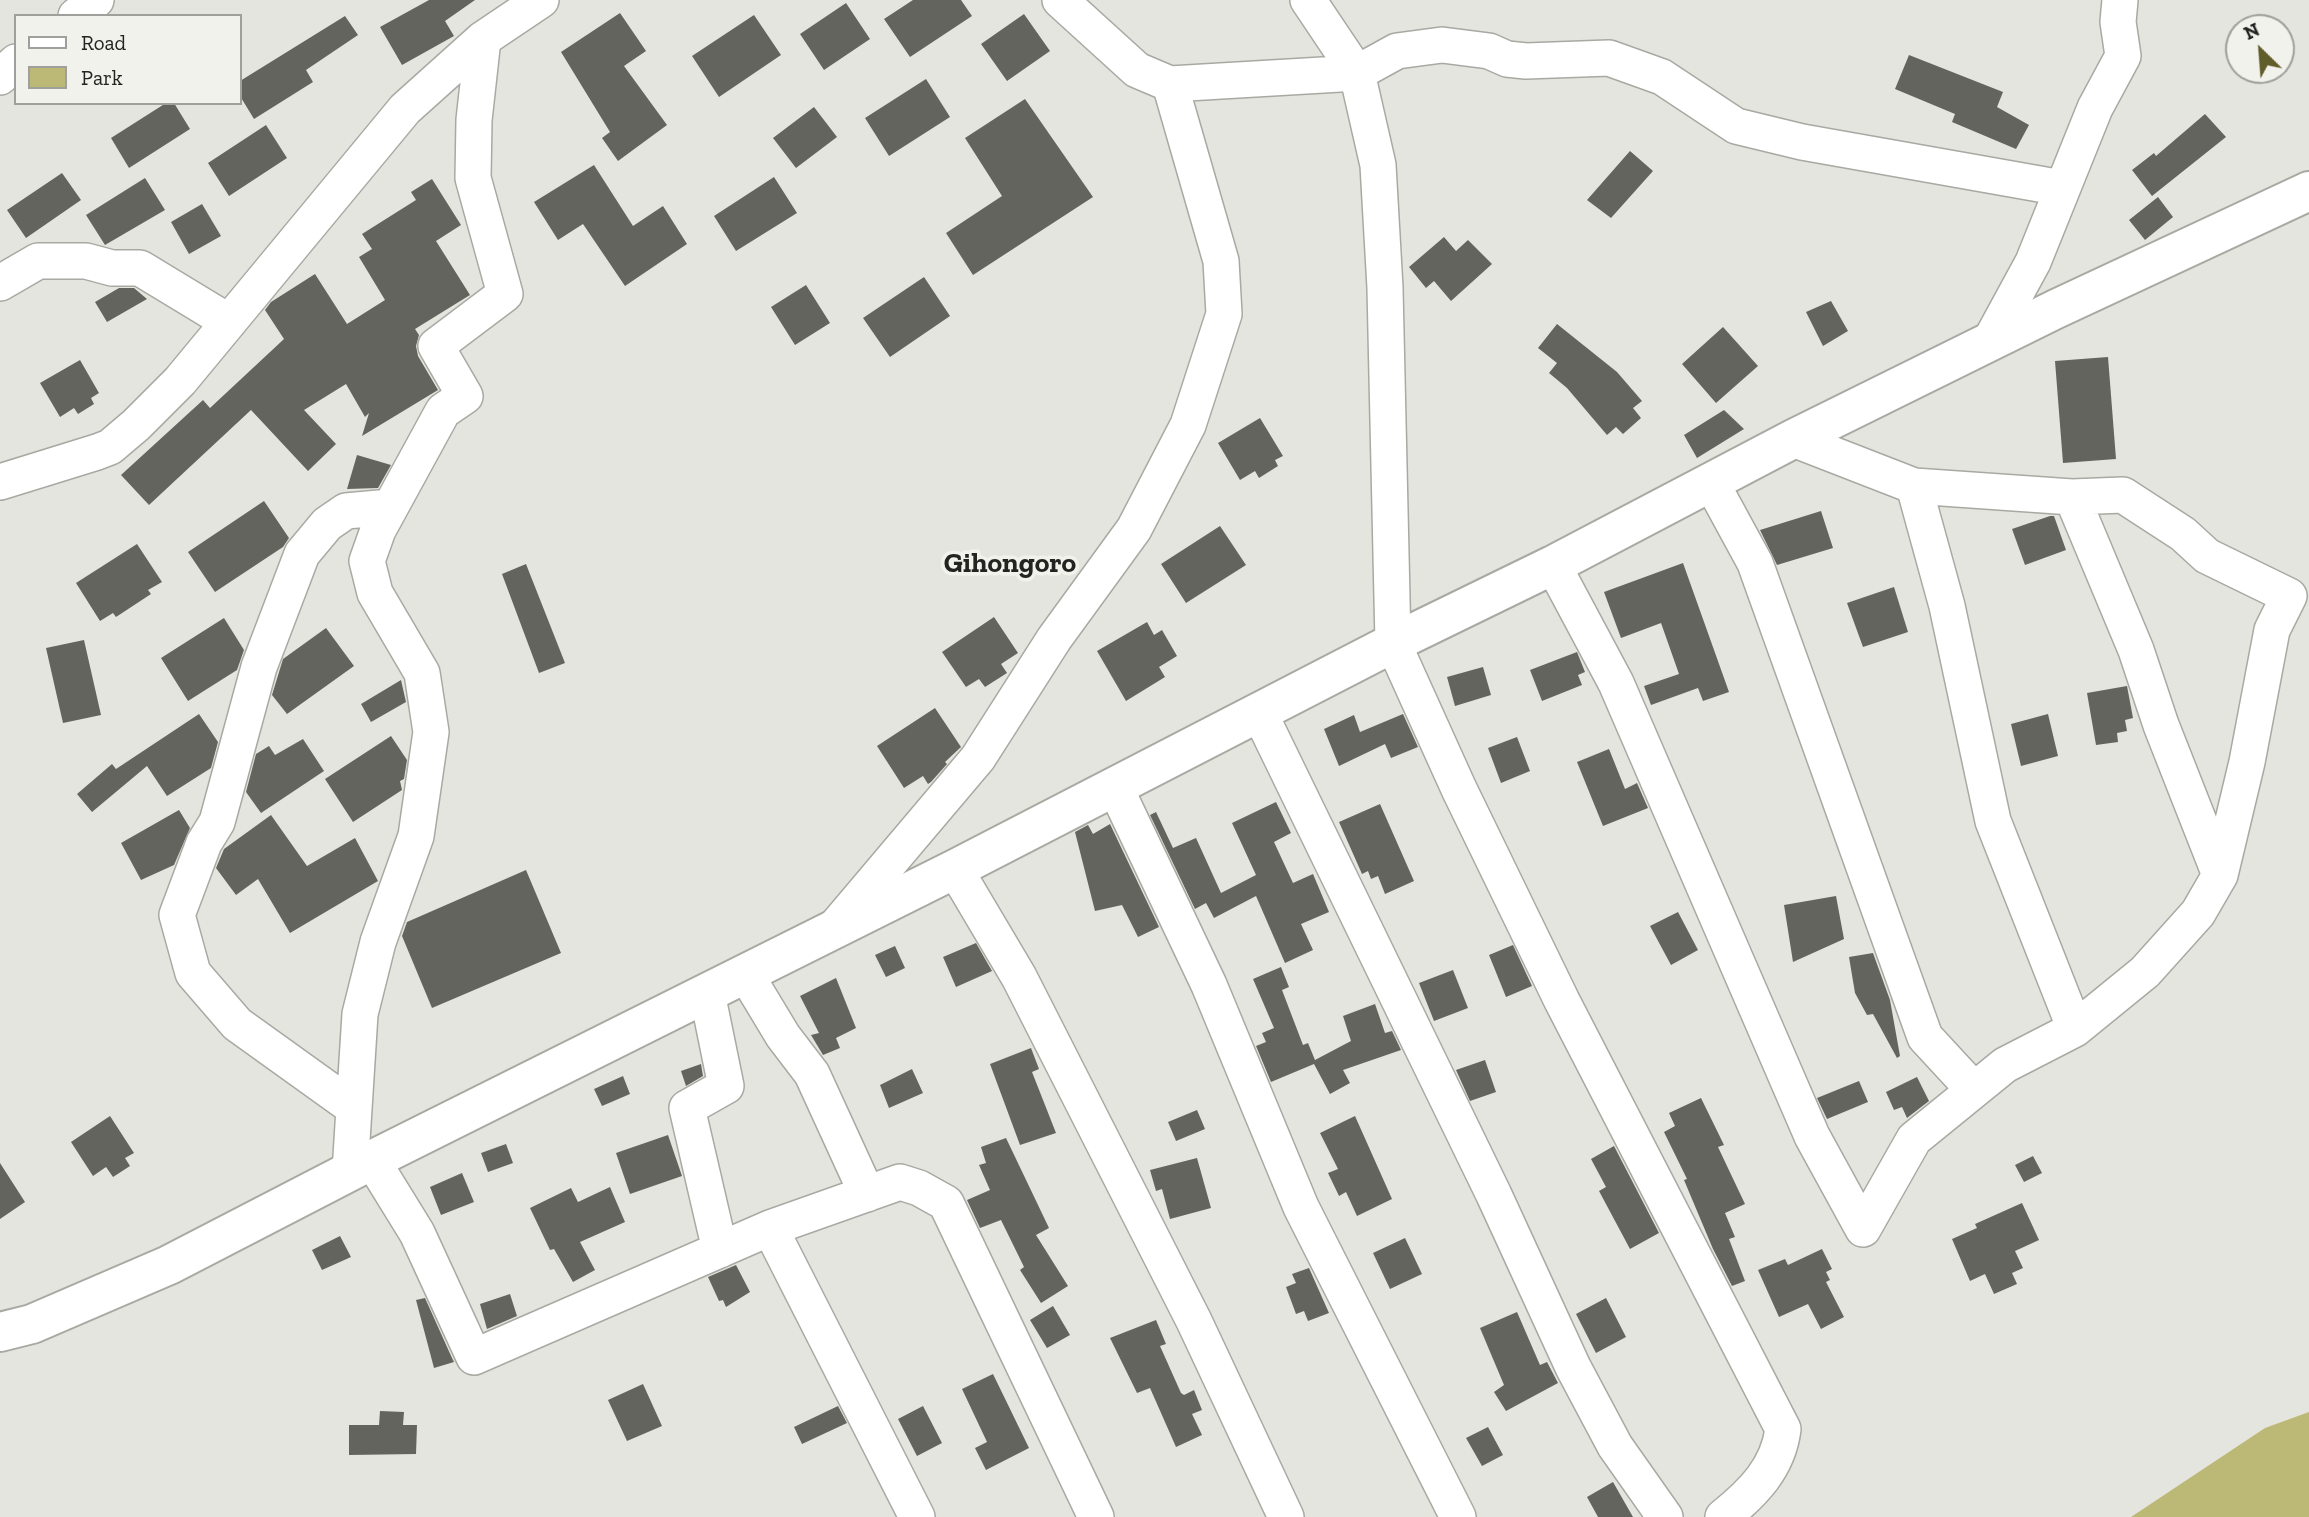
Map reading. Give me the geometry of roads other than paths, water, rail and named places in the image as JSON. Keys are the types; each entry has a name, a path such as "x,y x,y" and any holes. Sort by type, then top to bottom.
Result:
{"main road":[{"path":"0,1332 32,1324 169,1265 836,926 955,869 1393,643 1553,565 1712,484 1793,439 1990,341 2309,191"}],"street":[{"path":"78,14 96,0"},
{"path":"0,482 110,447 180,381 405,110 483,39 541,0"},
{"path":"1060,0 1137,70 1170,84 1357,73 1397,51 1442,45 1489,51 1507,59 1526,61 1609,58 1662,77 1736,126 1802,142 2062,188"},
{"path":"1308,0 1357,73 1378,165 1385,288 1393,643 1459,789 1562,1001 1783,1429 1779,1453 1766,1477 1723,1517"},
{"path":"1990,341 2034,262 2095,108 2123,56 2118,22 2120,0"},
{"path":"483,39 474,120 473,178 505,294 436,346 466,396 443,411 377,530 368,561 374,593 422,673 431,732 415,836 378,942 360,1014 354,1108 361,1166 417,1233 474,1357 770,1228 900,1182 919,1188 946,1203 1096,1517"},
{"path":"0,78 14,64"},
{"path":"836,926 978,758 1054,639 1134,529 1188,425 1224,314 1221,261 1170,84"},
{"path":"0,283 38,261 86,261 112,268 139,268 229,322"},
{"path":"1553,565 1616,683 1812,1136 1863,1229 1914,1139 2005,1065 2075,1029 2145,972 2198,913 2220,875 2247,762 2272,630 2289,596 2207,556 2183,534 2123,495 2072,497 1914,486 1793,439"},
{"path":"1712,484 1755,563 1925,1037 1974,1090"},
{"path":"1914,486 1947,606 1993,821 2075,1029"},
{"path":"2072,497 2136,650 2161,725 2220,875"},
{"path":"354,1108 237,1024 193,973 177,915 204,844 217,822 259,667 302,554 327,524 346,511 390,507"},
{"path":"1259,712 1494,1195 1573,1367 1615,1446 1665,1517"},
{"path":"1115,787 1209,985 1301,1207 1458,1517"},
{"path":"955,869 1018,976 1194,1321 1286,1517"},
{"path":"745,973 783,1036 812,1074 867,1194"},
{"path":"707,993 726,1086 687,1108 720,1250"},
{"path":"770,1228 917,1517"}],"district":[{"name":"Gihongoro","path":"1010,564"}]}
